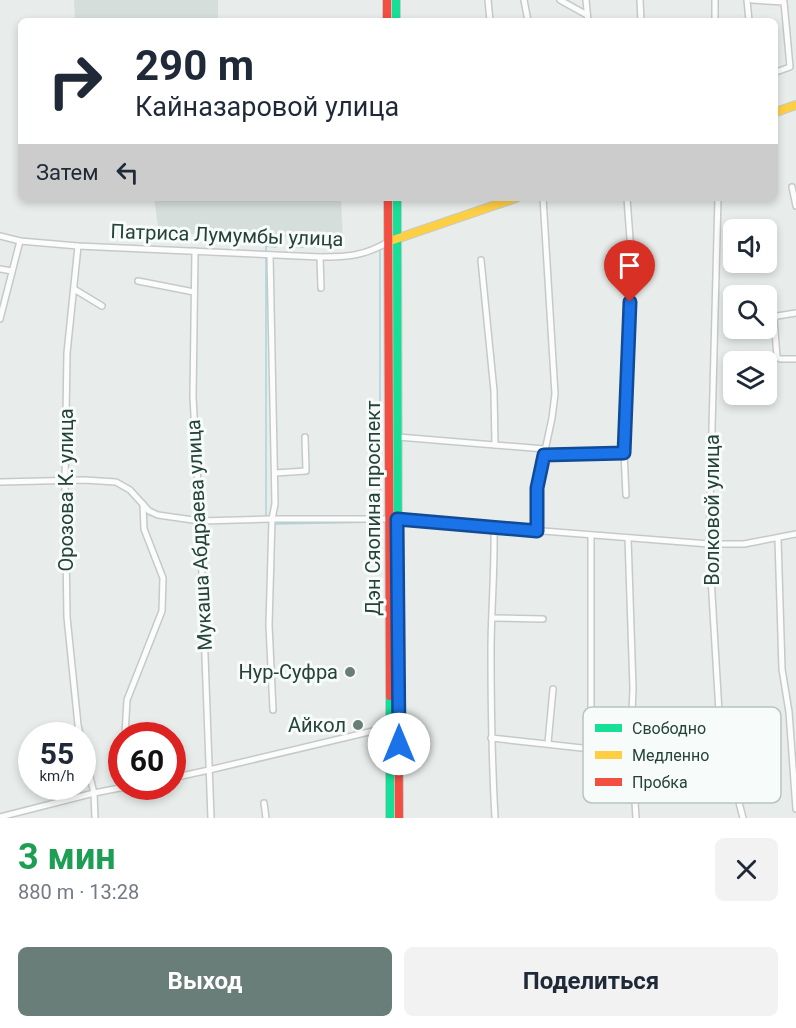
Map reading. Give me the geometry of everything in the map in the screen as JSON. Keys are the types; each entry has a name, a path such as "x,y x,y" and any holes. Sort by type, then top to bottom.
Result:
{"main road":[{"path":"387,0 387,18"},
{"path":"396,0 396,18"},
{"path":"778,111 796,105"},
{"name":"Дэн Сяопина проспект","path":"388,201 392,240 394,373 389,728 390,818"},
{"name":"Дэн Сяопина проспект","path":"392,240 397,201"},
{"name":"Патриса Лумумбы улица","path":"392,240 507,201"},
{"name":"Дэн Сяопина проспект","path":"394,373 398,438 393,519 399,818"}],"street":[{"path":"488,0 490,18"},
{"path":"524,0 527,18"},
{"path":"560,0 588,18"},
{"path":"586,0 588,18"},
{"path":"640,0 641,18"},
{"path":"715,0 715,18"},
{"path":"747,0 749,18"},
{"path":"752,0 784,2 790,67 778,71"},
{"path":"792,187 796,206"},
{"path":"537,531 537,488 555,394 543,201"},
{"path":"626,495 624,453 632,266 627,201"},
{"name":"Волковой улица","path":"718,201 709,544 719,707"},
{"name":"Патриса Лумумбы улица","path":"0,236 20,241 78,246 320,257 349,257 392,240"},
{"path":"0,319 20,241"},
{"name":"Орозова К. улица","path":"78,246 67,353 65,481 67,617 78,722"},
{"name":"Мукаша Абдраева улица","path":"195,251 193,397 211,818"},
{"path":"270,255 275,473 269,625 273,710"},
{"path":"320,257 321,288"},
{"path":"481,260 494,391 495,445"},
{"path":"0,269 12,271"},
{"path":"138,281 194,292"},
{"path":"74,289 102,306"},
{"path":"796,313 777,316 774,319 777,357 796,359"},
{"path":"275,473 306,471 305,437"},
{"path":"398,438 495,445 545,452 624,453"},
{"path":"0,482 99,480 116,482 130,490 149,511 158,516 200,521 393,519 709,544 744,544 796,534"},
{"path":"125,722 126,700 162,611 163,578 144,529 143,504"},
{"path":"494,527 491,738 495,818"},
{"path":"591,535 591,707"},
{"path":"628,538 632,707"},
{"path":"778,538 783,669 789,712 796,809"},
{"path":"492,618 543,619"},
{"path":"548,743 553,689"},
{"path":"186,775 389,728 398,728"},
{"path":"491,738 583,748"},
{"path":"0,817 67,800"},
{"path":"94,800 95,818"},
{"path":"264,803 266,818"},
{"path":"635,803 636,818"},
{"name":"Волковой улица","path":"739,803 743,818"},
{"path":"24,811 26,818"}],"shaded area":[{"path":"74,0 218,0 218,18 75,18"},
{"path":"154,201 341,201 343,239 159,233"}],"waterway":[{"path":"266,251 266,246 276,247"},
{"path":"287,247 342,247"},
{"path":"273,524 380,522 380,247"},
{"path":"266,258 266,517"}],"traffic: fast":[{"path":"396,0 396,18"},
{"path":"397,201 398,603"},
{"path":"390,696 390,818"}],"traffic: slow":[{"path":"778,111 796,105"},
{"path":"393,240 507,201"}],"traffic: jam":[{"path":"387,0 387,18"},
{"path":"388,201 390,696"},
{"path":"398,603 399,818"}],"place":[{"name":"Нур-Суфра","path":"350,672"},
{"name":"Айкол","path":"358,725"}],"route":[{"path":"399,744 397,519 537,531 537,488 544,455 624,453 630,302"}]}
